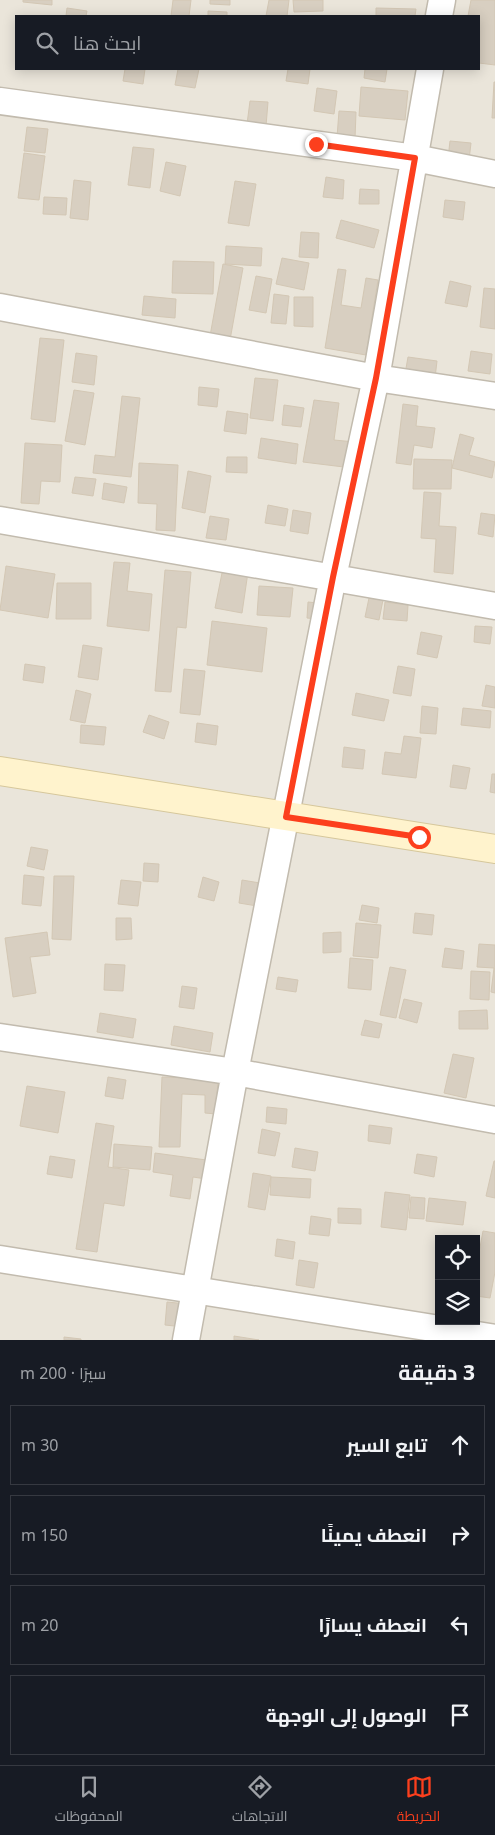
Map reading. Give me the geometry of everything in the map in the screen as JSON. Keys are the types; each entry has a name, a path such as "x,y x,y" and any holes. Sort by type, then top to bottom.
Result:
{"street":[{"path":"439,15 442,0"},
{"path":"186,1340 236,1072 333,577 376,378 430,70"},
{"path":"0,101 415,158 495,174"},
{"path":"0,307 376,378 495,396"},
{"path":"0,520 495,606"},
{"path":"0,771 495,849"},
{"path":"0,1037 236,1072 495,1120"},
{"path":"0,1259 495,1338"}],"shaded area":[{"path":"0,0 495,0 495,1340 0,1340"}],"building":[{"path":"23,0 52,0 52,5 23,2"},
{"path":"173,0 191,0 189,15 171,15"},
{"path":"210,0 230,0 230,5 210,4"},
{"path":"269,0 289,0 287,15 266,15"},
{"path":"293,0 323,0 323,11 294,12"},
{"path":"471,0 495,0 495,65 480,63 480,15 468,15"},
{"path":"67,8 87,11 86,15 66,15"},
{"path":"376,8 416,9 415,15 376,15"},
{"path":"208,11 227,12 227,15 208,15"},
{"path":"125,70 145,70 143,84 123,81"},
{"path":"178,70 199,70 195,88 175,85"},
{"path":"288,70 310,70 308,84 286,81"},
{"path":"365,70 387,70 385,82 364,78"},
{"path":"494,82 495,118 492,118"},
{"path":"361,87 408,91 405,120 359,116"},
{"path":"317,88 337,91 334,114 314,111"},
{"path":"250,101 268,102 266,126 247,124"},
{"path":"339,111 356,112 355,139 337,137"},
{"path":"27,127 48,129 45,153 24,151"},
{"path":"450,141 471,143 469,160 448,158"},
{"path":"133,147 154,149 150,188 128,185"},
{"path":"24,153 45,156 39,200 18,198"},
{"path":"166,162 186,166 180,196 160,191"},
{"path":"326,177 344,180 343,199 323,197"},
{"path":"74,180 91,182 88,220 70,218"},
{"path":"235,181 256,184 249,226 228,223"},
{"path":"360,189 379,190 379,204 359,204"},
{"path":"44,197 67,198 66,215 43,214"},
{"path":"445,200 465,202 463,220 443,217"},
{"path":"341,220 379,230 374,248 336,238"},
{"path":"301,232 319,233 318,258 299,257"},
{"path":"226,246 262,248 261,266 225,264"},
{"path":"282,258 309,263 304,290 276,284"},
{"path":"173,261 214,262 213,294 172,293"},
{"path":"223,264 243,268 230,340 210,336"},
{"path":"338,269 346,270 341,305 361,308 366,278 378,280 366,355 325,348"},
{"path":"256,276 272,279 266,313 249,310"},
{"path":"450,281 471,286 467,307 445,303"},
{"path":"484,288 495,289 495,329 480,327"},
{"path":"274,294 289,296 286,324 271,323"},
{"path":"144,296 176,299 175,318 142,315"},
{"path":"294,297 313,297 313,327 294,326"},
{"path":"40,338 64,340 55,422 31,419"},
{"path":"471,351 492,354 490,374 468,371"},
{"path":"76,353 97,356 94,385 72,382"},
{"path":"408,357 437,361 435,378 405,374"},
{"path":"255,378 278,380 273,421 250,418"},
{"path":"199,387 219,389 217,407 198,405"},
{"path":"74,390 94,393 85,445 65,441"},
{"path":"122,396 140,398 131,477 93,473 95,455 115,457"},
{"path":"314,400 339,403 334,440 355,442 352,468 303,462"},
{"path":"403,404 418,406 416,426 435,428 432,448 414,445 411,465 396,463"},
{"path":"284,405 304,408 301,427 282,425"},
{"path":"227,411 248,414 246,434 224,431"},
{"path":"460,434 474,438 469,455 495,462 492,478 452,468"},
{"path":"261,438 298,444 296,464 258,458"},
{"path":"25,443 62,445 60,482 41,481 39,504 21,503"},
{"path":"227,457 247,457 247,473 226,472"},
{"path":"414,459 452,460 451,489 413,489"},
{"path":"139,463 178,465 175,531 156,530 157,504 138,503"},
{"path":"188,471 211,476 205,513 182,508"},
{"path":"75,477 96,479 93,496 72,493"},
{"path":"104,483 127,487 124,503 102,499"},
{"path":"424,492 441,493 439,526 456,527 453,574 434,572 436,539 421,538"},
{"path":"268,505 288,509 285,526 265,523"},
{"path":"293,510 311,513 308,534 290,531"},
{"path":"481,513 495,515 493,537 478,534"},
{"path":"210,516 229,519 226,540 206,538"},
{"path":"114,562 130,563 127,591 152,594 149,631 107,626"},
{"path":"6,566 55,574 48,618 0,610"},
{"path":"223,568 248,572 242,613 215,608"},
{"path":"165,570 191,572 186,628 177,627 171,692 155,691"},
{"path":"57,583 91,583 91,619 56,619"},
{"path":"259,586 293,588 290,617 257,615"},
{"path":"369,598 383,600 379,620 365,617"},
{"path":"308,602 328,604 326,620 307,618"},
{"path":"385,602 408,605 407,621 383,619"},
{"path":"212,621 267,628 262,672 207,665"},
{"path":"475,626 492,627 490,644 474,642"},
{"path":"421,632 442,636 437,658 417,654"},
{"path":"83,645 102,648 98,680 78,677"},
{"path":"25,664 45,667 43,683 23,680"},
{"path":"398,666 415,669 411,696 393,693"},
{"path":"184,669 205,671 200,715 180,713"},
{"path":"486,685 495,687 495,708 482,706"},
{"path":"76,690 91,694 85,723 70,720"},
{"path":"356,693 389,700 384,721 352,715"},
{"path":"422,706 438,708 436,734 420,733"},
{"path":"463,708 491,711 490,728 461,725"},
{"path":"149,715 169,722 164,739 143,732"},
{"path":"197,723 218,726 216,745 195,742"},
{"path":"81,725 106,727 104,745 80,743"},
{"path":"404,736 421,738 416,778 382,774 385,752 401,754"},
{"path":"344,747 365,750 363,769 342,767"},
{"path":"453,765 470,768 466,789 450,787"},
{"path":"492,774 495,774 495,793 490,792"},
{"path":"31,847 48,850 44,870 27,866"},
{"path":"144,863 159,864 158,882 143,881"},
{"path":"24,875 44,877 41,906 22,904"},
{"path":"54,876 74,876 71,940 52,939"},
{"path":"203,877 219,882 214,901 198,897"},
{"path":"121,880 141,882 138,906 118,904"},
{"path":"242,880 260,883 257,906 239,903"},
{"path":"362,905 379,908 377,923 359,920"},
{"path":"415,913 434,915 432,935 413,933"},
{"path":"116,918 131,918 132,939 116,940"},
{"path":"356,923 381,925 378,958 353,956"},
{"path":"47,932 50,955 30,957 36,993 13,997 5,938"},
{"path":"341,932 341,952 323,953 323,933"},
{"path":"479,944 495,945 495,993 491,992 494,968 477,967"},
{"path":"445,948 464,951 462,969 442,967"},
{"path":"350,958 373,960 371,990 348,988"},
{"path":"105,964 125,965 123,991 104,990"},
{"path":"390,967 406,970 396,1018 380,1015"},
{"path":"471,971 490,972 489,1000 470,999"},
{"path":"278,977 298,980 296,992 276,989"},
{"path":"182,986 197,988 194,1009 179,1007"},
{"path":"404,999 422,1003 417,1023 399,1018"},
{"path":"487,1010 488,1029 459,1029 459,1011"},
{"path":"100,1013 136,1019 133,1038 97,1032"},
{"path":"365,1020 382,1024 379,1038 361,1035"},
{"path":"174,1026 213,1033 210,1052 171,1045"},
{"path":"453,1054 474,1058 466,1098 444,1093"},
{"path":"108,1077 126,1080 123,1099 105,1096"},
{"path":"162,1077 218,1079 216,1114 205,1113 205,1095 182,1094 180,1147 159,1147"},
{"path":"27,1086 65,1092 58,1133 20,1126"},
{"path":"267,1107 287,1109 286,1124 266,1122"},
{"path":"96,1123 114,1126 108,1167 129,1170 124,1206 104,1203 97,1252 76,1249"},
{"path":"369,1125 392,1128 390,1144 368,1141"},
{"path":"262,1129 280,1133 275,1156 258,1153"},
{"path":"114,1144 152,1147 150,1170 113,1167"},
{"path":"295,1148 318,1152 315,1171 292,1167"},
{"path":"155,1153 221,1162 219,1181 193,1177 190,1199 170,1196 173,1175 153,1172"},
{"path":"417,1154 437,1157 434,1177 414,1173"},
{"path":"50,1156 75,1160 72,1178 47,1174"},
{"path":"495,1161 495,1198 486,1196"},
{"path":"253,1173 271,1176 265,1210 248,1207"},
{"path":"271,1177 311,1179 310,1198 270,1195"},
{"path":"385,1192 410,1195 406,1230 381,1227"},
{"path":"411,1197 425,1198 424,1219 409,1218"},
{"path":"429,1198 466,1202 463,1225 426,1221"},
{"path":"338,1208 361,1209 361,1224 338,1223"},
{"path":"311,1216 331,1219 329,1236 309,1234"},
{"path":"483,1231 495,1233 495,1272 490,1298 480,1297 480,1247"},
{"path":"277,1239 295,1242 293,1259 275,1256"},
{"path":"299,1260 318,1263 314,1288 296,1285"},
{"path":"167,1302 187,1304 184,1327 165,1325"},
{"path":"234,1336 259,1340 234,1340"},
{"path":"64,1337 81,1339 81,1340 64,1340"}],"route":[{"path":"316,144 415,158 376,378 333,577 286,817 419,837"}]}
